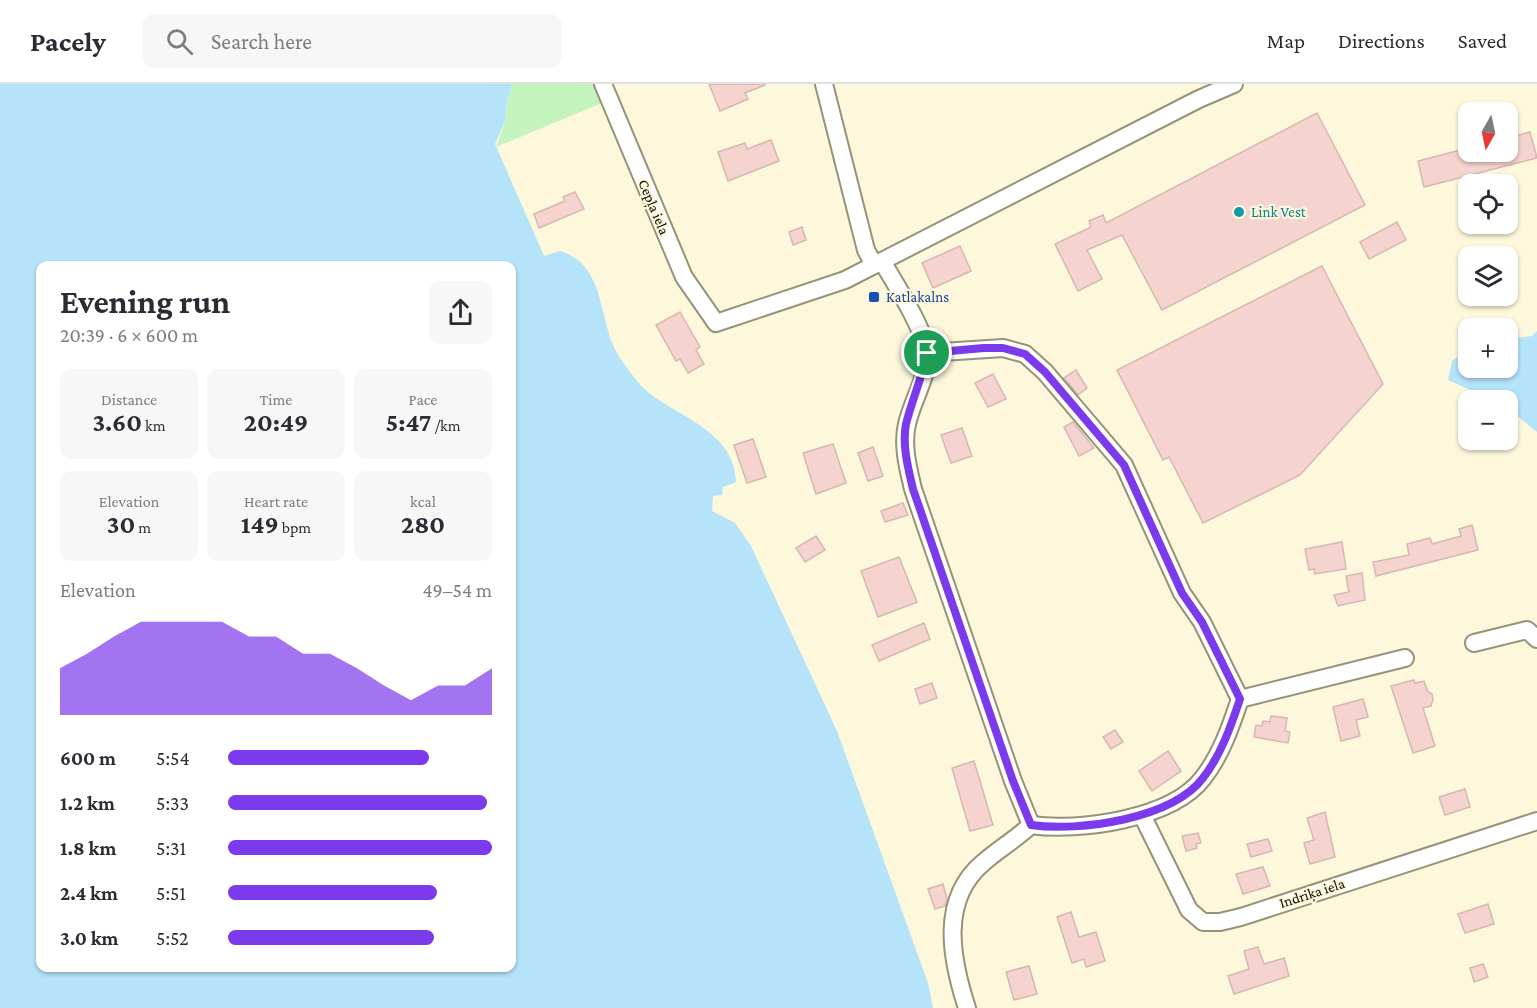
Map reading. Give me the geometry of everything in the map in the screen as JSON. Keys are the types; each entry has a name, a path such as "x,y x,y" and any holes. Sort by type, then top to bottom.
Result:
{"street":[{"name":"Cepļa iela","path":"603,84 684,277 716,323 845,280 878,263"},
{"path":"824,84 866,250 878,263 921,334 927,353 922,380 907,424 907,464 980,686 1031,825"},
{"path":"878,263 1199,99 1234,84"},
{"path":"927,353 1003,348 1025,354 1045,372 1124,465 1182,593 1202,622 1240,699 1225,741 1202,780 1170,803 1143,817 1052,828 1031,825 983,863 967,879 954,910 952,951 966,1008"},
{"path":"1474,643 1527,630 1537,639"},
{"path":"1240,699 1405,658"},
{"name":"Indriķa iela","path":"1143,817 1189,910 1203,922 1220,922 1240,916 1537,821"}],"green space":[{"path":"512,84 595,84 602,103 496,147 507,117 505,112"}],"water":[{"path":"0,84 512,84 505,112 507,117 495,144 544,256 560,251 574,257 584,266 597,290 613,345 628,370 648,392 716,438 726,450 733,465 736,482 723,487 722,495 713,496 712,511 735,523 751,546 837,731 928,983 933,1008 0,1008"},
{"path":"1537,331 1537,432 1518,416 1518,390 1470,390 1448,380 1452,361 1458,357 1458,378 1518,378 1518,338 1532,336"}],"building":[{"path":"709,84 765,85 745,93 748,99 720,111"},
{"name":"Link Vest","path":"1317,113 1365,205 1162,310 1122,235 1087,250 1102,279 1078,291 1055,244 1091,227 1089,221 1103,215 1106,223"},
{"path":"1530,132 1537,158 1475,174 1458,174 1458,178 1424,187 1418,161 1458,151 1458,162 1518,162 1518,135"},
{"path":"771,140 779,161 728,181 718,152 745,143 747,149"},
{"path":"575,192 584,209 539,228 534,214 565,201 563,197"},
{"path":"1397,222 1406,240 1369,259 1360,242"},
{"path":"802,227 806,240 793,245 789,232"},
{"path":"960,246 971,271 933,288 922,263"},
{"path":"1322,266 1383,384 1300,475 1203,523 1169,457 1163,460 1117,370"},
{"path":"680,312 700,347 696,350 704,364 688,373 680,359 676,361 656,325"},
{"path":"1076,370 1087,388 1078,395 1064,378"},
{"path":"993,374 1006,399 988,407 975,383"},
{"path":"1073,422 1094,448 1079,456 1064,427"},
{"path":"962,428 972,456 951,463 941,435"},
{"path":"753,439 766,477 747,483 734,445"},
{"path":"833,444 846,483 816,494 803,453"},
{"path":"873,447 883,476 868,481 858,453"},
{"path":"903,503 908,515 885,522 881,511"},
{"path":"1472,525 1478,550 1376,576 1373,562 1409,555 1407,544 1430,538 1432,544 1461,536 1459,529"},
{"path":"816,536 825,550 805,562 796,548"},
{"path":"1342,542 1346,569 1315,574 1314,569 1309,570 1305,549"},
{"path":"899,557 917,602 878,617 861,571"},
{"path":"1362,573 1365,600 1338,606 1334,595 1349,592 1346,576"},
{"path":"924,623 930,639 879,661 872,645"},
{"path":"1414,680 1415,683 1424,681 1428,692 1432,694 1431,706 1423,708 1435,746 1413,753 1391,686"},
{"path":"932,683 937,698 920,704 915,689"},
{"path":"1363,699 1368,717 1356,720 1360,736 1341,741 1333,707"},
{"path":"1271,716 1287,718 1285,731 1290,732 1288,743 1254,737 1256,725 1262,726 1263,721 1270,722"},
{"path":"1115,730 1123,742 1111,749 1103,737"},
{"path":"1168,751 1181,771 1152,791 1139,771"},
{"path":"974,761 993,825 970,831 952,768"},
{"path":"1465,789 1470,807 1445,815 1439,797"},
{"path":"1325,812 1335,857 1310,864 1304,843 1314,840 1307,818"},
{"path":"1198,833 1201,843 1196,844 1197,848 1186,851 1182,836"},
{"path":"1268,839 1272,851 1251,857 1247,844"},
{"path":"1263,867 1270,886 1243,894 1236,874"},
{"path":"943,884 947,899 945,906 935,909 928,889"},
{"path":"1488,904 1494,924 1465,933 1458,914"},
{"path":"1071,912 1079,937 1096,932 1105,961 1086,967 1084,959 1072,963 1057,917"},
{"path":"1258,947 1264,964 1284,958 1289,976 1234,994 1228,976 1249,969 1244,951"},
{"path":"1483,964 1488,977 1474,982 1470,968"},
{"path":"1029,966 1037,994 1014,1000 1006,972"}],"place":[{"name":"Link Vest","path":"1239,212"},
{"name":"Katlakalns","path":"874,297"}],"route":[{"path":"1003,348 1025,354 1045,372 1124,465 1182,593 1198,615 1230,675 1240,699 1225,741 1202,780 1170,803 1143,817 1052,828 1031,825 1013,781 913,489 907,464 905,436 907,424 922,380 927,353 1003,348"}]}
